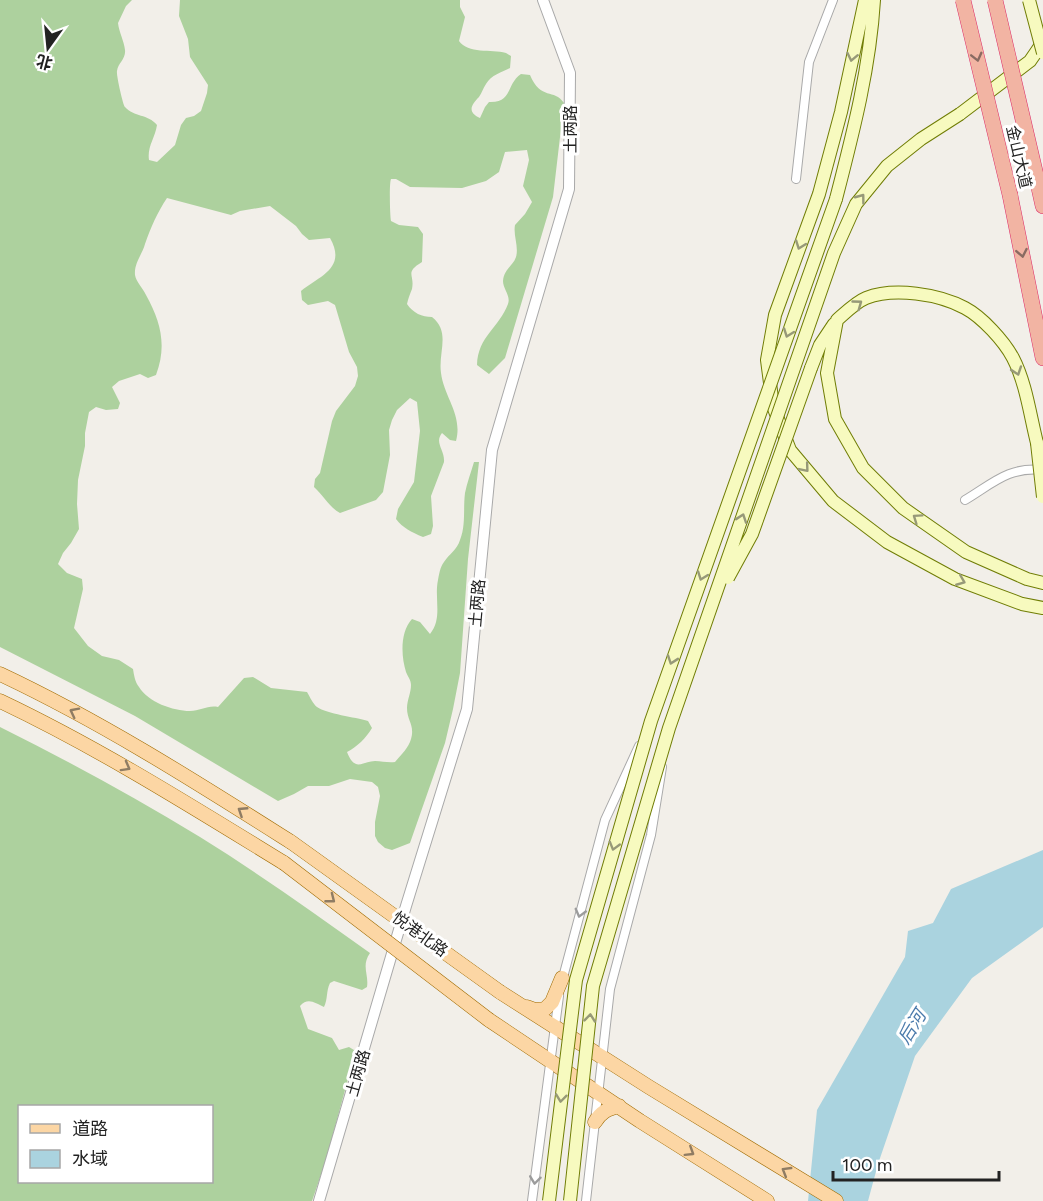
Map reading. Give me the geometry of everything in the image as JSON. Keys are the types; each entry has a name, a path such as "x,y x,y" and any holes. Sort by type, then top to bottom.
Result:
{"highway":[{"name":"金山大道","path":"963,0 1010,195 1043,358"},
{"name":"金山大道","path":"995,0 1043,206"}],"main road":[{"path":"865,0 841,112 819,194 775,315 767,360 773,406 790,450 804,467 833,501 887,542 955,579 1022,604 1043,608"},
{"path":"549,1201 576,980 651,721 836,199 857,117 872,35 874,0"},
{"path":"1029,0 1043,53"},
{"path":"570,1201 593,986 669,728 834,253 856,204 887,166 1030,61 1043,42"},
{"path":"710,613 752,534 820,345 837,320 865,298 893,292 928,295 965,308 993,331 1013,358 1024,389 1037,443 1043,497"},
{"path":"837,320 827,373 835,419 863,468 903,508 966,552 1027,579 1043,583"},
{"name":"悦港北路","path":"0,674 164,761 291,842 500,992 602,1058 836,1201"},
{"name":"悦港北路","path":"0,701 84,743 153,782 284,863 489,1020 640,1121 767,1201"},
{"path":"522,1006 535,1010 546,1009 552,1002 562,978"},
{"path":"595,1122 601,1113 609,1108 619,1107"}],"street":[{"name":"土两路","path":"319,1201 409,895 467,709 492,450 569,189 570,73 543,0"},
{"path":"796,178 809,62 833,0"},
{"path":"965,500 1012,471 1028,468 1043,470"},
{"path":"532,1201 562,978 605,820 651,721"},
{"path":"585,1201 610,989 651,835 669,728"}],"green space":[{"path":"0,0 132,0 126,6 118,23 125,53 117,71 118,78 125,107 157,125 150,147 149,160 157,162 175,145 181,125 186,118 201,111 207,93 208,85 190,57 188,39 179,16 180,0 460,0 460,7 465,17 459,41 468,48 506,53 511,56 510,68 488,81 472,106 473,113 480,118 489,102 506,96 516,78 521,74 530,75 539,88 556,96 564,103 553,197 505,358 489,374 477,365 478,355 485,339 500,320 508,304 503,281 505,273 516,257 515,225 532,202 523,186 529,160 527,150 505,152 499,172 486,181 462,188 410,187 396,179 391,179 391,221 399,225 418,227 423,234 422,262 412,271 413,284 407,304 418,314 432,317 441,329 441,373 457,423 456,441 450,440 442,433 439,440 444,462 431,496 433,526 431,534 423,537 404,527 396,519 398,509 414,482 420,431 417,402 410,398 397,410 392,420 389,430 390,455 383,492 376,500 340,513 314,487 315,479 320,473 332,421 336,411 355,386 358,376 357,367 349,352 335,305 328,301 308,305 302,300 301,291 323,276 333,264 334,248 330,238 309,240 296,226 270,206 240,211 231,215 167,198 152,226 135,271 161,334 161,354 156,375 148,378 140,374 119,381 112,387 120,403 118,409 106,410 96,407 89,412 78,480 79,529 58,564 67,573 82,579 83,589 74,628 88,646 102,656 119,660 133,669 137,683 143,692 148,697 169,707 190,711 218,707 244,678 253,677 271,688 307,692 317,707 368,721 372,728 370,732 358,745 347,752 356,764 375,761 395,762 410,742 412,730 407,708 411,685 403,659 405,631 412,619 420,622 430,634 434,628 440,571 460,540 466,489 474,462 479,462 468,559 460,673 445,743 410,843 392,850 378,842 375,836 375,822 380,796 378,787 372,782 350,779 329,786 308,786 278,801 135,716 0,647"},
{"path":"0,727 101,780 200,837 265,879 370,953 366,966 367,987 362,990 334,981 330,983 324,1007 309,1001 300,1006 308,1029 332,1038 339,1050 349,1047 354,1050 326,1160 312,1201 0,1201"}],"water":[{"name":"后河","path":"1043,850 1043,927 972,978 915,1056 878,1164 868,1201 808,1201 817,1110 905,957 908,931 933,923 951,889"}]}
